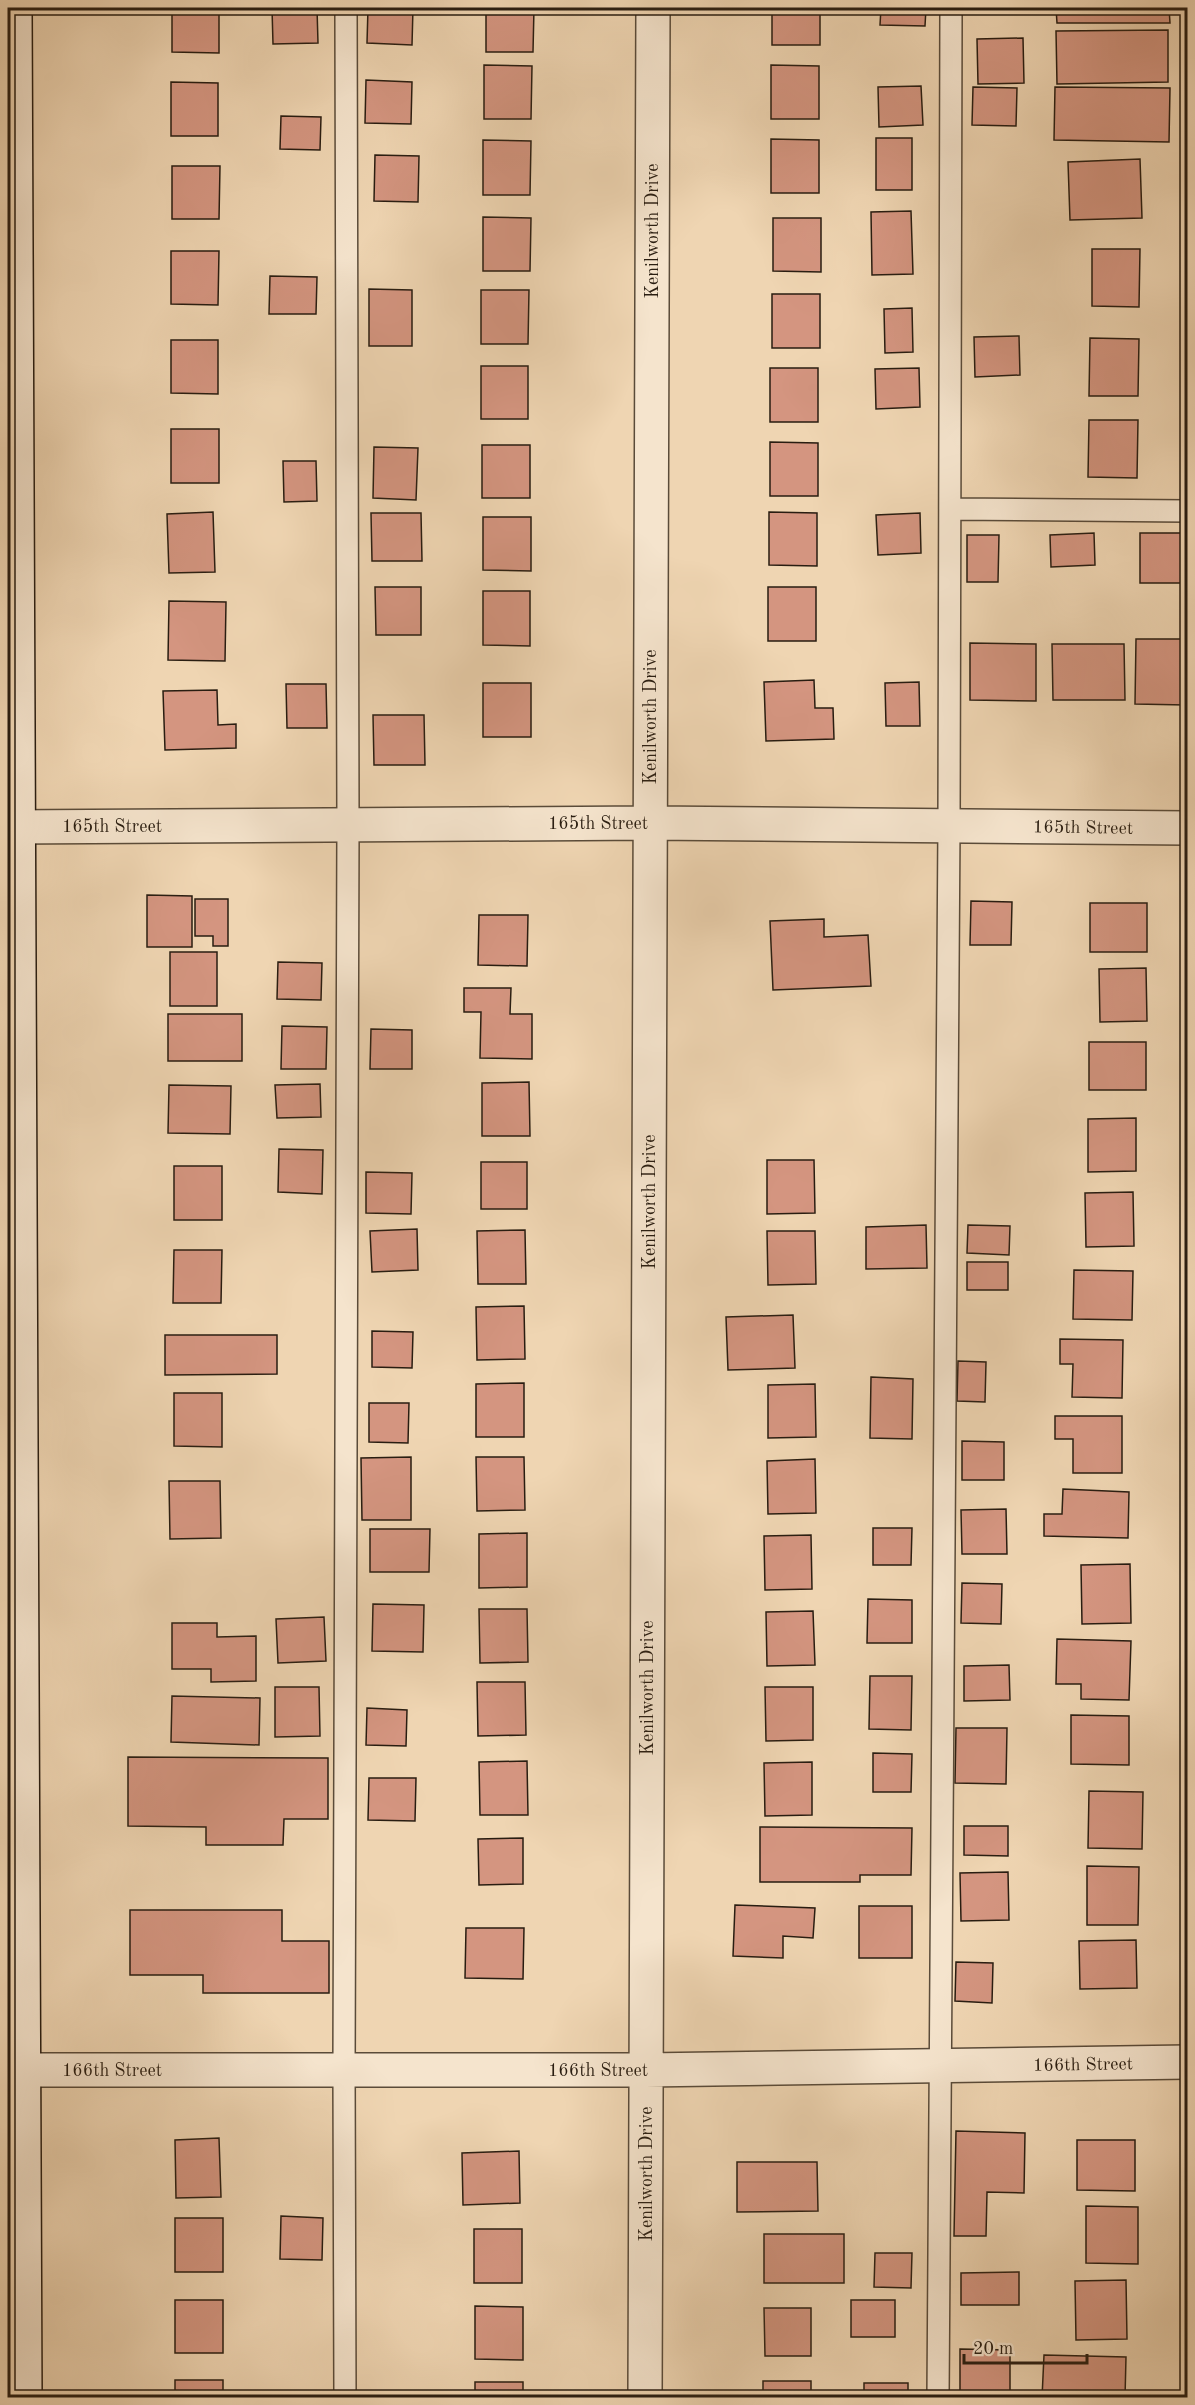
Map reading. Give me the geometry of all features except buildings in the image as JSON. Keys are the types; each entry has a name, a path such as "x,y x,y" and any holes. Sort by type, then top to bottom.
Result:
{"street":[{"path":"15,8 13,827 16,2070 25,2397"},
{"name":"Kenilworth Drive","path":"645,2397 653,8"},
{"name":"165th Street","path":"13,827 650,823 1188,828"},
{"name":"166th Street","path":"16,2070 646,2070 1188,2062"}],"lane":[{"path":"345,2397 348,825 346,8"},
{"path":"938,2397 949,826 951,8"},
{"path":"950,509 1188,511"}]}
